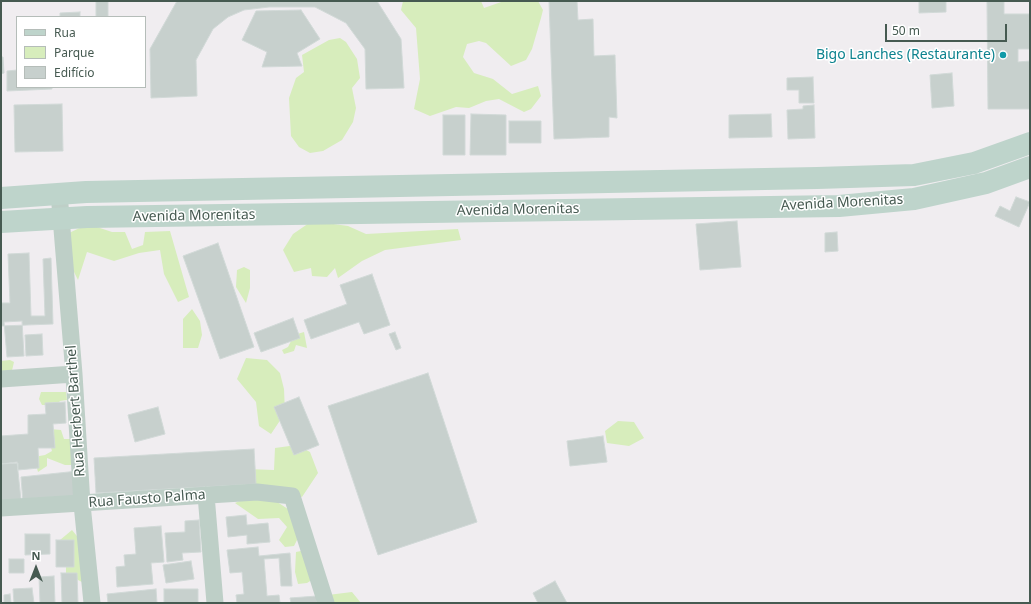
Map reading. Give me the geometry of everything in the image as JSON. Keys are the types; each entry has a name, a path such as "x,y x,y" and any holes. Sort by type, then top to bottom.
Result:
{"main road":[{"name":"Avenida Morenitas","path":"1,198 59,193 914,175 974,163 1030,143"},
{"name":"Avenida Morenitas","path":"1,222 61,219 287,214 839,206 914,199 986,182 1030,167"},
{"path":"622,208 623,181"},
{"path":"287,214 288,188"}],"street":[{"name":"Rua Herbert Barthel","path":"59,193 74,374 82,504 92,603"},
{"path":"1,379 74,374"},
{"name":"Rua Fausto Palma","path":"1,508 257,492 292,496 326,603"},
{"path":"206,495 215,603"}],"green space":[{"path":"403,1 481,1 484,8 504,1 538,1 543,10 532,49 526,60 511,66 486,43 479,41 467,44 463,57 474,73 493,79 512,94 538,86 541,96 531,109 524,112 499,99 486,101 469,108 456,107 430,116 414,109 420,79 416,28 401,10"},
{"path":"340,38 346,42 357,59 360,78 352,88 356,108 353,122 342,140 323,151 310,153 299,147 291,136 289,98 296,78 304,72 302,55 329,40"},
{"path":"312,221 348,226 366,234 458,229 461,240 385,250 362,261 338,278 335,268 327,277 312,276 311,268 294,272 283,250 293,234"},
{"path":"88,224 112,232 125,232 132,249 143,245 145,232 170,231 189,297 178,302 164,274 160,250 139,253 114,261 87,252 78,280 65,254 69,233"},
{"path":"244,267 250,270 250,288 246,303 236,287 237,270"},
{"path":"192,309 200,321 202,335 198,348 183,348 183,319"},
{"path":"304,332 307,348 296,345 294,351 284,354 282,350 288,347 294,335"},
{"path":"246,358 267,360 280,373 284,389 285,413 271,434 259,426 256,402 237,379"},
{"path":"10,360 14,362 11,375 1,375 1,361"},
{"path":"41,392 66,392 67,400 60,401 57,405 42,405 39,399"},
{"path":"618,421 634,422 644,438 629,446 607,443 605,431"},
{"path":"50,429 61,430 64,439 73,439 76,465 65,465 47,458 47,466 38,472 34,457 45,455 52,451 49,441"},
{"path":"297,445 310,452 318,473 302,497 283,491 228,484 247,469 274,470 275,448"},
{"path":"253,495 271,498 291,511 301,532 294,546 285,547 279,540 287,527 279,518 258,519 235,503"},
{"path":"72,530 85,546 82,582 66,574 66,558 60,540"},
{"path":"306,550 315,578 307,583 298,584 295,572 296,552"},
{"path":"352,592 361,603 330,603 328,595"}],"building":[{"path":"96,1 108,1 108,16 96,16"},
{"path":"177,1 377,1 401,39 404,88 366,89 365,49 346,23 315,7 269,7 244,10 228,17 213,29 196,60 197,96 151,98 150,49"},
{"path":"549,1 577,1 578,20 593,19 594,56 615,55 617,118 609,117 609,137 554,139"},
{"path":"919,1 946,1 946,12 919,13"},
{"name":"Bigo Lanches (Restaurante)","path":"987,1 1004,1 1004,14 1030,14 1030,49 1018,49 1018,62 1030,61 1030,109 988,109"},
{"path":"301,10 320,39 297,53 302,66 262,67 267,52 242,40 256,11"},
{"path":"80,12 80,16 60,16 60,13"},
{"path":"1,57 3,57 4,73 1,74"},
{"path":"16,70 16,88 52,89 7,91 7,71"},
{"path":"952,73 954,106 932,108 930,75"},
{"path":"813,77 814,103 799,103 799,90 787,90 787,78"},
{"path":"62,104 63,151 15,152 14,105"},
{"path":"814,105 815,138 788,139 787,110 803,109 803,106"},
{"path":"471,114 506,115 506,155 470,155"},
{"path":"771,114 772,137 729,138 729,115"},
{"path":"443,115 465,115 465,155 443,155"},
{"path":"509,121 541,121 541,143 509,143"},
{"path":"1016,197 1030,202 1019,227 995,216 1000,206 1010,211"},
{"path":"737,221 741,267 700,270 696,224"},
{"path":"837,232 838,251 825,252 825,233"},
{"path":"218,243 254,347 220,359 183,256"},
{"path":"29,253 31,316 45,316 43,259 51,258 53,324 1,326 1,303 10,303 8,254"},
{"path":"372,274 390,325 364,334 359,322 311,339 304,320 347,304 340,285"},
{"path":"293,318 300,338 261,352 254,333"},
{"path":"22,321 24,356 7,357 4,322"},
{"path":"395,332 401,348 396,350 389,334"},
{"path":"42,334 43,355 26,356 25,335"},
{"path":"428,373 477,522 378,555 328,406"},
{"path":"299,397 319,445 294,455 274,407"},
{"path":"65,402 66,423 53,424 55,448 38,448 39,468 18,470 18,463 1,464 1,436 28,434 28,415 46,414 45,403"},
{"path":"158,407 165,434 135,442 128,415"},
{"path":"603,436 607,462 570,466 567,441"},
{"path":"254,449 256,484 96,493 94,458"},
{"path":"17,462 21,500 1,502 1,464"},
{"path":"78,471 81,497 23,503 21,477"},
{"path":"246,515 247,525 268,523 270,542 247,544 247,535 228,537 226,517"},
{"path":"199,520 201,552 182,553 183,560 167,562 165,533 185,532 185,521"},
{"path":"161,526 164,562 151,563 153,584 117,587 116,567 125,566 124,555 136,554 134,528"},
{"path":"25,534 50,534 50,554 25,555"},
{"path":"56,540 74,540 74,567 56,567"},
{"path":"258,547 259,556 290,553 292,586 281,586 279,558 264,559 267,596 279,595 280,603 237,603 236,595 244,594 242,572 230,573 227,550"},
{"path":"9,559 24,559 24,573 9,573"},
{"path":"191,561 194,579 166,583 163,565"},
{"path":"61,573 77,573 78,603 62,603"},
{"path":"54,576 55,603 40,603 39,577"},
{"path":"555,581 567,603 538,603 533,593"},
{"path":"32,588 34,603 14,603 13,589"},
{"path":"156,589 157,603 108,603 107,594"},
{"path":"164,589 198,589 198,603 164,603"},
{"path":"10,594 11,603 4,603 4,595"},
{"path":"317,596 317,603 291,603 290,598"}],"place":[{"name":"Bigo Lanches (Restaurante)","path":"1003,55"}]}
